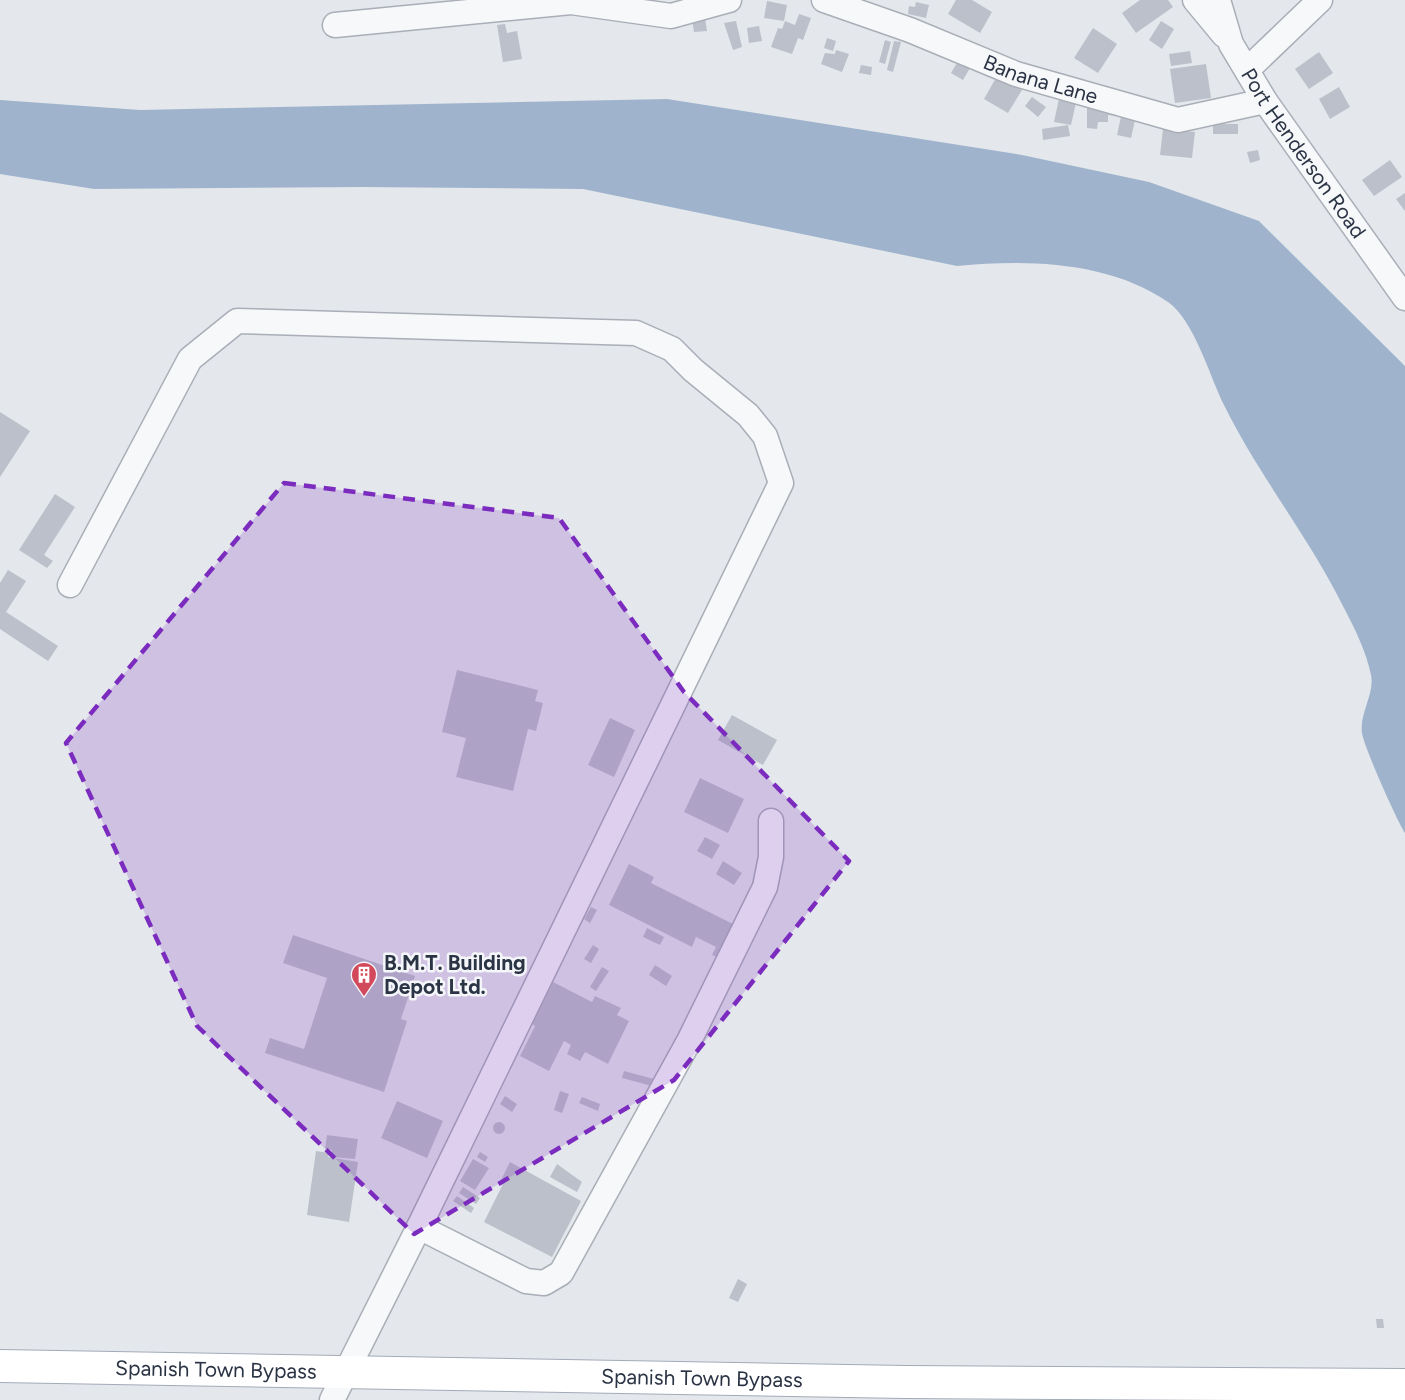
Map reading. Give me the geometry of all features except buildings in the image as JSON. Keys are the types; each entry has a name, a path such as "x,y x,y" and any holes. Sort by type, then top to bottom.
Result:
{"main road":[{"name":"Spanish Town Bypass","path":"0,1366 345,1372 908,1391 1405,1385"}],"street":[{"path":"335,25 571,2 671,16 729,0"},
{"name":"Banana Lane","path":"824,0 910,30 1016,74 1178,120 1265,101"},
{"path":"1195,0 1231,44"},
{"name":"Port Henderson Road","path":"1218,0 1231,44 1265,101 1405,298"},
{"path":"1247,70 1320,0"},
{"path":"70,585 190,359 237,321 636,333 672,349 693,370 748,415 765,436 781,483 419,1227 332,1400"},
{"path":"419,1227 526,1281 544,1283 561,1273 689,1041 765,887 771,857 771,821"}],"highlighted area":[{"path":"284,483 559,518 684,692 849,861 674,1080 414,1234 197,1026 66,743"}],"water":[{"path":"667,99 1022,155 1149,182 1259,221 1405,366 1405,833 1381,784 1362,733 1363,718 1372,682 1366,657 1356,632 1315,556 1238,431 1186,322 1168,302 1145,288 1120,278 1066,266 1011,263 957,266 583,189 362,187 94,189 0,174 0,100 140,110"}],"place":[{"name":"B.M.T. Building Depot Ltd.","path":"364,998"}]}
